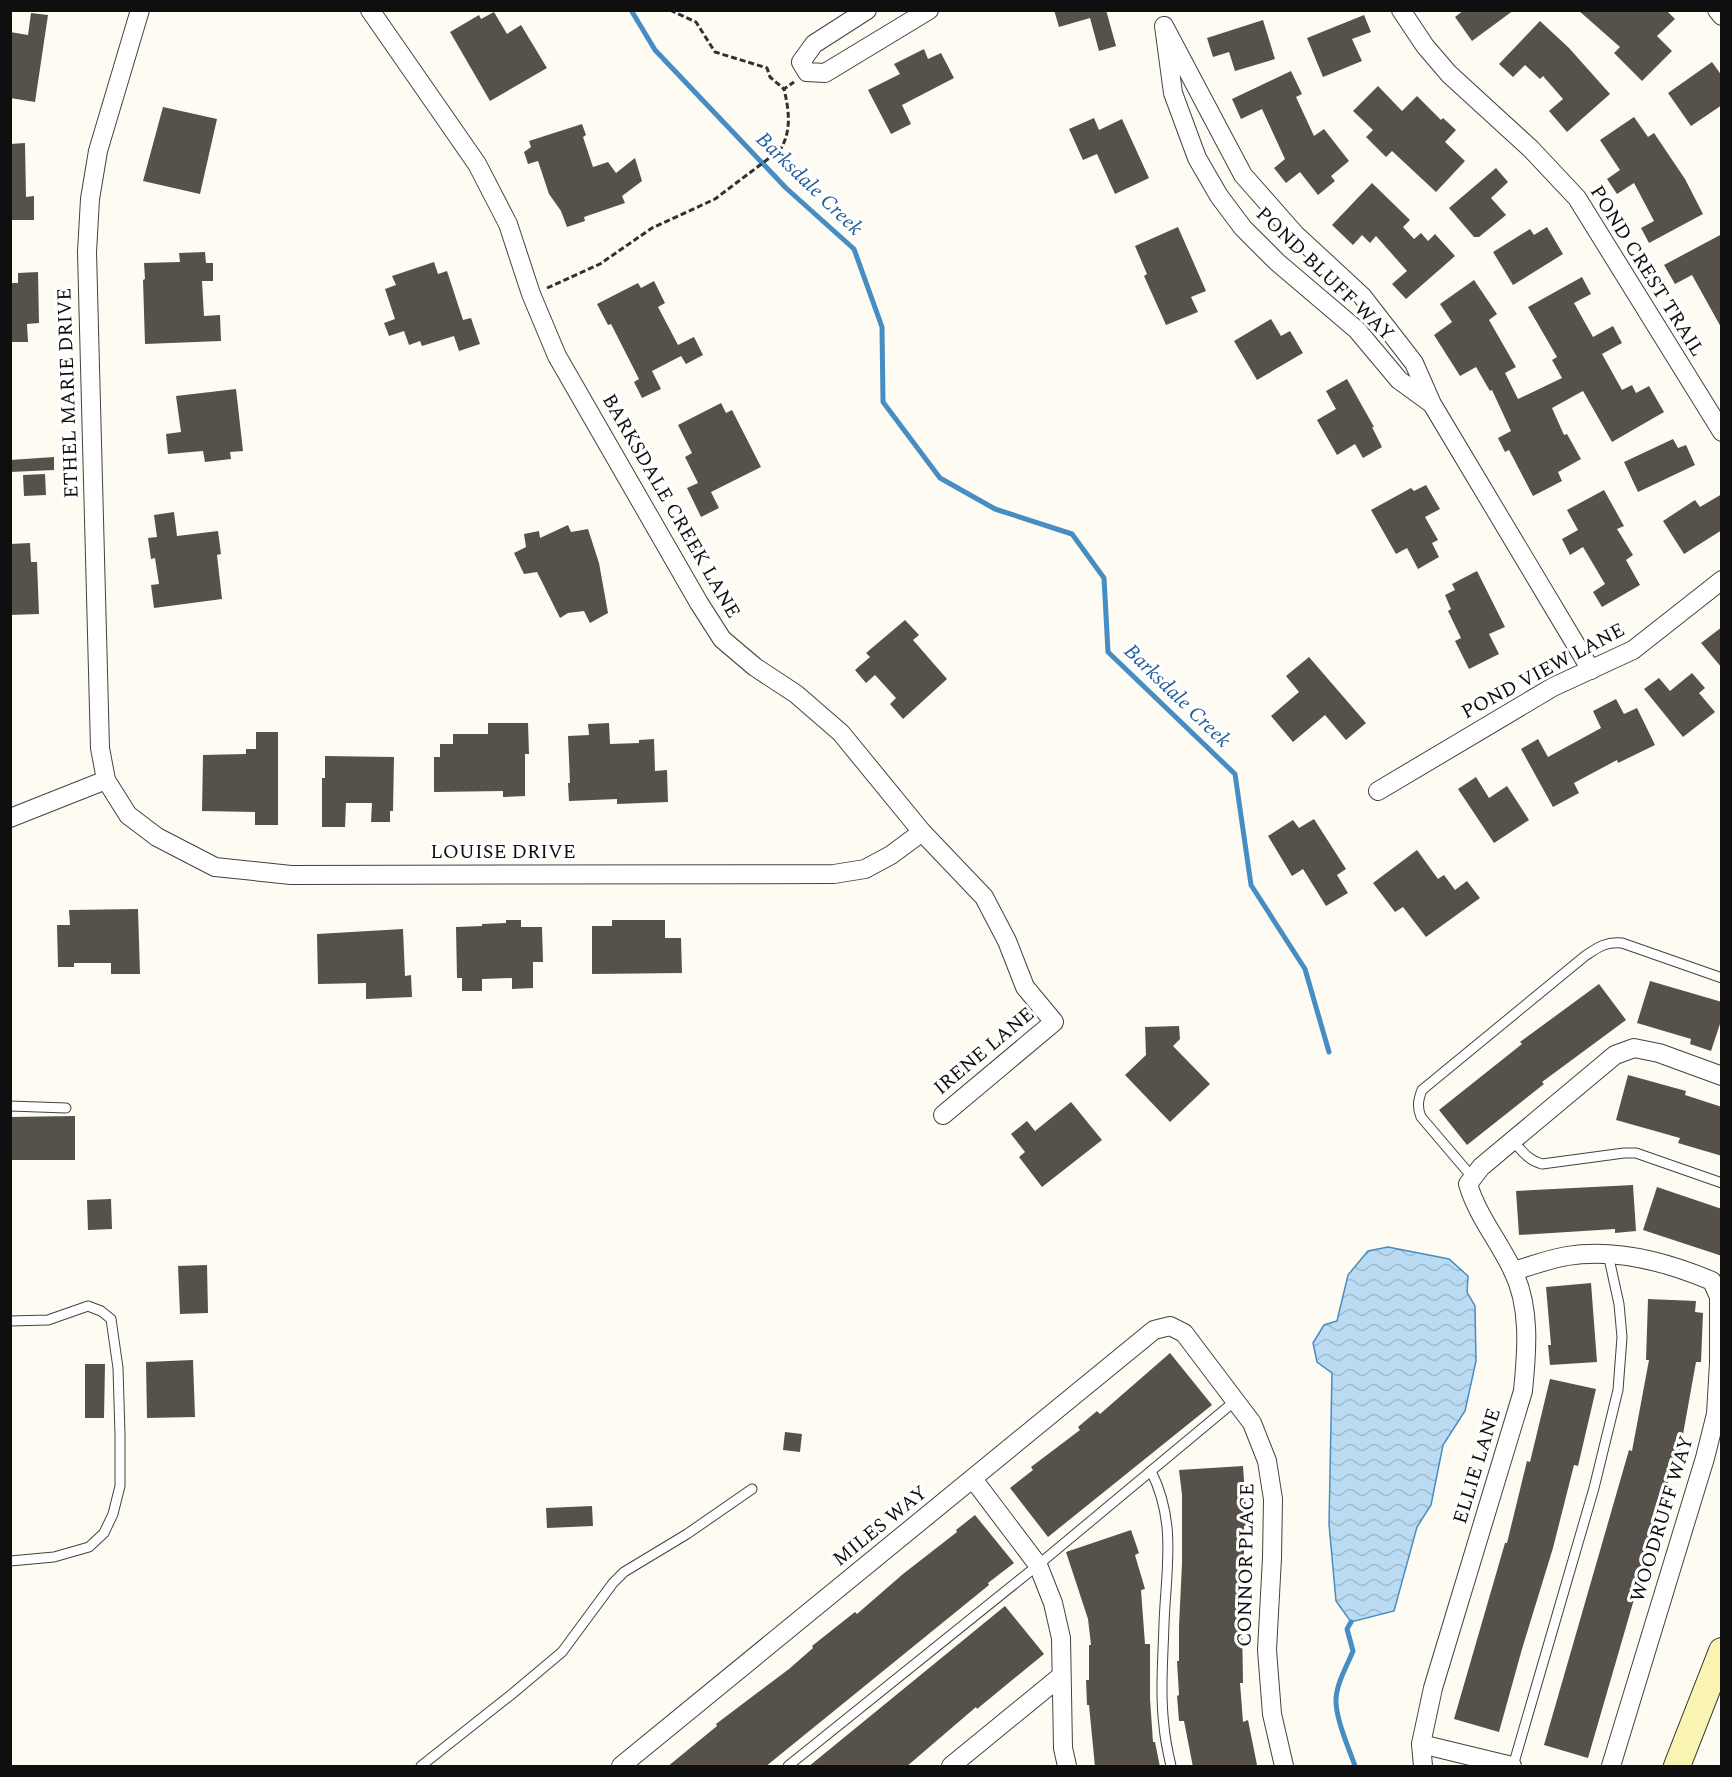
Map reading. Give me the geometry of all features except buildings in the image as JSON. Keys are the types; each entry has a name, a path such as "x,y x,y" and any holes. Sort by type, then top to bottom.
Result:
{"main road":[{"path":"1677,1767 1718,1666"}],"street":[{"name":"ETHEL MARIE DRIVE","path":"106,780 100,748 87,252 90,199 98,151 140,10"},
{"name":"BARKSDALE CREEK LANE","path":"370,10 477,165 508,224 531,294 557,356 722,639 755,667 796,694 841,733 922,832 984,897 1007,941 1025,987 1054,1022"},
{"path":"867,10 814,44 801,62 807,72 825,73 929,10"},
{"name":"POND CREST TRAIL","path":"1401,10 1425,46 1449,74 1531,149 1577,198 1722,432"},
{"path":"1716,10 1722,16"},
{"name":"POND BLUFF WAY","path":"1162,18 1173,93 1197,158 1219,196 1243,228 1277,262 1357,330 1399,380 1432,404"},
{"name":"POND BLUFF WAY","path":"1162,18 1204,104 1243,175 1294,234 1362,296 1414,363 1432,404 1591,670"},
{"name":"POND VIEW LANE","path":"1378,790 1553,687 1633,650 1722,580"},
{"path":"10,818 106,780"},
{"name":"LOUISE DRIVE","path":"106,780 128,815 157,837 187,854 215,867 291,875 834,874 866,869 891,855 922,832"},
{"name":"IRENE LANE","path":"943,1115 1054,1022"},
{"path":"1470,1181 1481,1167 1615,1054 1634,1048 1659,1053 1722,1076"},
{"name":"ELLIE LANE","path":"1423,1767 1421,1744 1433,1688 1523,1391 1527,1347 1523,1302 1513,1271 1472,1200 1470,1181"},
{"path":"1513,1271 1568,1256 1608,1254"},
{"name":"WOODRUFF WAY","path":"1608,1254 1627,1255 1695,1274 1712,1281 1719,1297 1716,1414 1705,1458 1611,1767"},
{"name":"CONNOR PLACE","path":"1170,1326 1184,1333 1252,1423 1267,1461 1273,1499 1267,1650 1272,1714 1284,1767"},
{"name":"MILES WAY","path":"621,1767 1154,1330 1170,1326"},
{"path":"973,1479 1038,1565 1053,1603 1061,1638 1063,1748 1067,1767"},
{"path":"951,1767 1060,1676"},
{"path":"1421,1744 1512,1767"}],"lane":[{"path":"1470,1181 1421,1117 1418,1108 1422,1090 1585,956 1602,944 1613,941 1622,942 1722,978"},
{"path":"10,1106 66,1108"},
{"path":"1513,1141 1528,1158 1542,1164 1636,1153 1722,1183"},
{"path":"1512,1767 1594,1488 1618,1390 1622,1337 1619,1304 1608,1254"},
{"path":"10,1322 48,1320 88,1306 101,1311 111,1319 118,1368 120,1486 109,1524 104,1533 89,1547 54,1557 10,1561"},
{"path":"788,1767 1038,1565 1235,1401"},
{"path":"1151,1471 1162,1494 1169,1539 1163,1674 1164,1724 1171,1767"},
{"path":"421,1767 562,1652 613,1583 624,1572 687,1534 752,1489"}],"path":[{"path":"531,294 600,264 652,228 715,199 780,150 787,139 789,111 784,89 770,77 767,68 716,52 696,22 670,10"},
{"path":"784,89 807,72"}],"water":[{"path":"1388,1247 1449,1259 1468,1276 1467,1292 1475,1306 1476,1361 1465,1411 1443,1445 1431,1505 1417,1527 1394,1611 1351,1622 1336,1601 1329,1524 1332,1373 1317,1362 1313,1343 1324,1325 1337,1321 1348,1275 1368,1251"}],"waterway":[{"name":"Barksdale Creek","path":"631,10 655,50 786,188 854,249 882,327 883,402 940,478 995,509 1072,534 1104,578 1108,652 1235,774 1251,885 1305,969 1329,1052"},
{"name":"Barksdale Creek","path":"1351,1622 1347,1629 1353,1651 1340,1680 1336,1706 1355,1766"}]}
